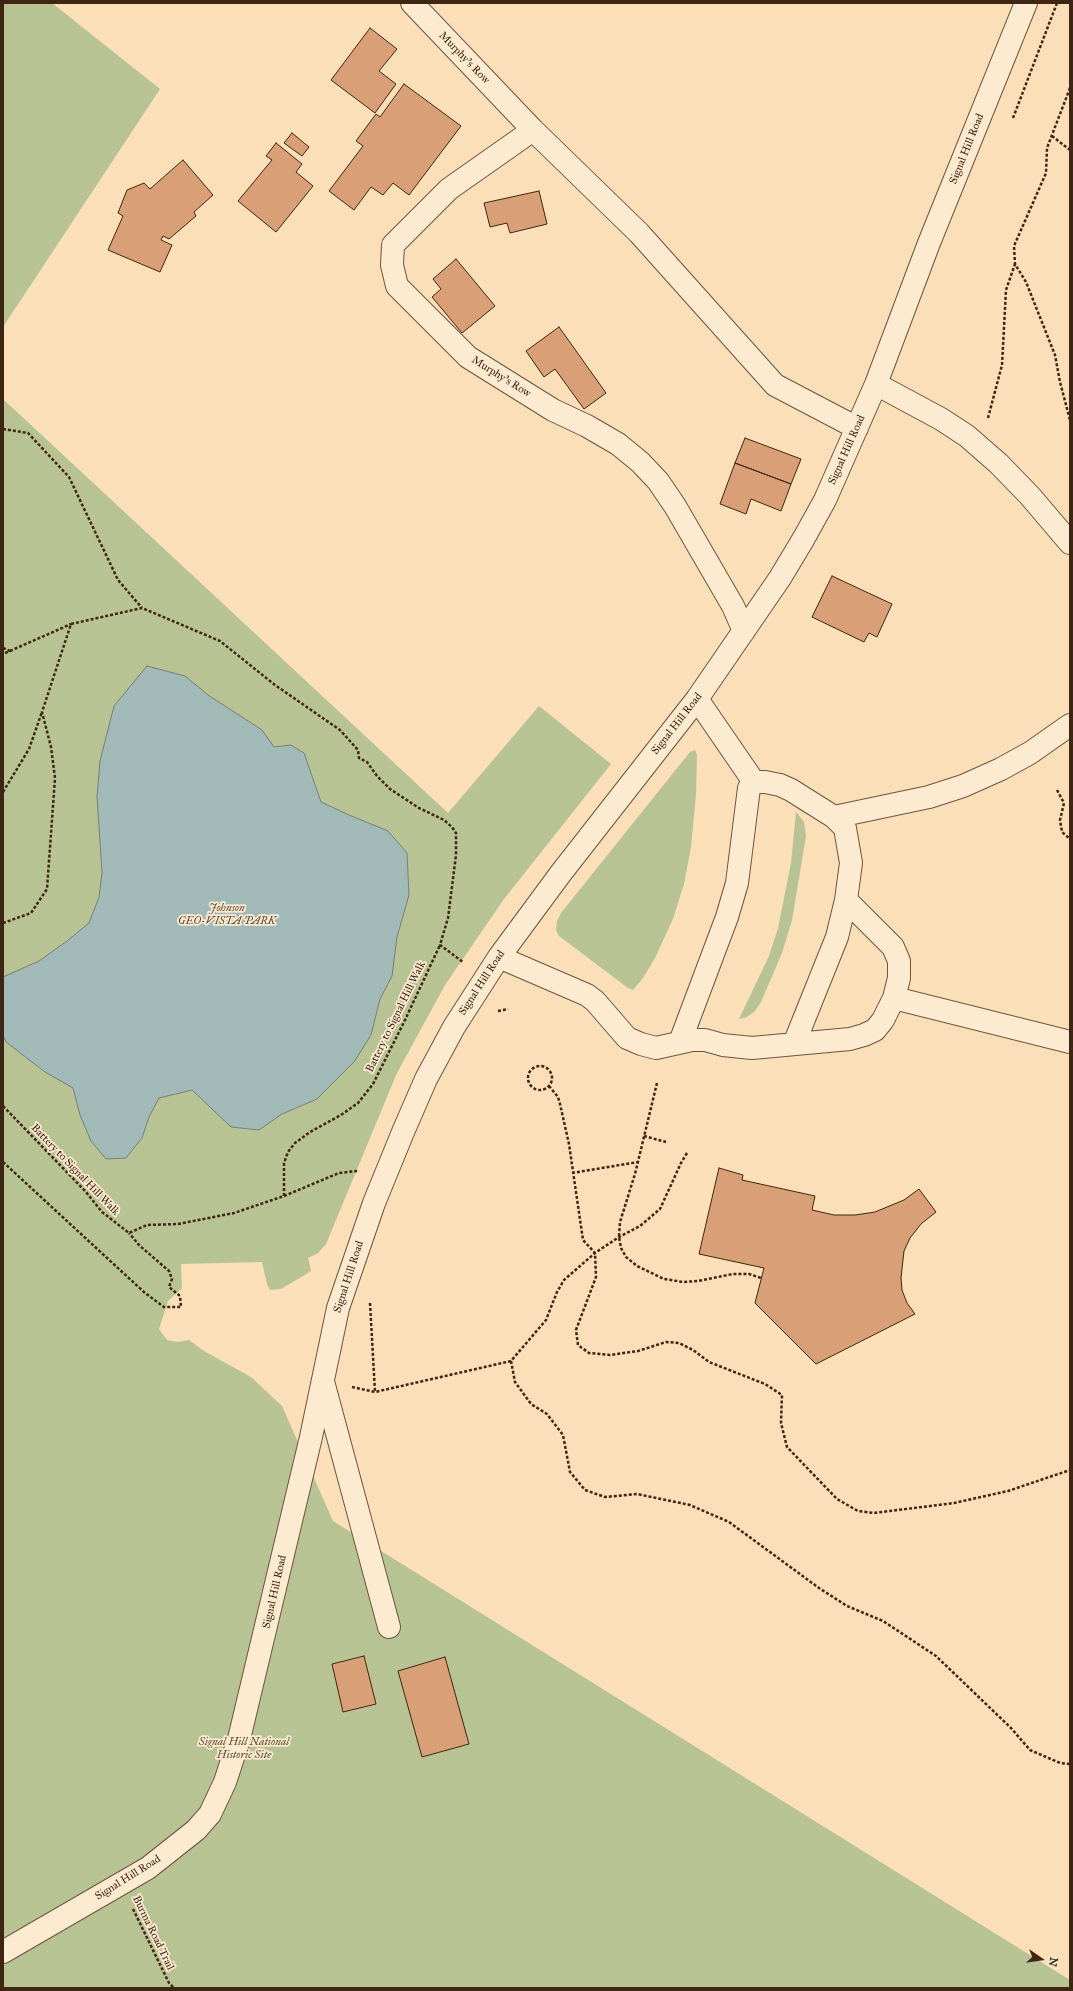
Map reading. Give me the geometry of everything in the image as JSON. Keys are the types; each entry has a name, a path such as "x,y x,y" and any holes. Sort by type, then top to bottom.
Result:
{"street":[{"name":"Murphy's Row","path":"412,3 533,130 639,233 775,385 857,428"},
{"name":"Signal Hill Road","path":"3,1952 148,1868 196,1830 210,1814 225,1782 241,1732 311,1437 338,1308 352,1265 403,1132 426,1080 454,1027 499,957 561,873 697,699 780,578 804,538 825,500 876,384 929,243 1026,3"},
{"name":"Murphy's Row","path":"533,130 449,189 393,245 392,265 397,286 468,357 553,410 587,426 618,444 640,462 658,481 679,512 733,606 744,631"},
{"path":"876,384 967,436 999,464 1025,491 1070,543"},
{"path":"697,699 754,782"},
{"path":"834,817 929,797 963,786 1002,769 1030,753 1070,725"},
{"path":"754,782 765,782 780,785 834,817 845,828 848,843 851,863 846,900 837,938 794,1044"},
{"path":"680,1042 727,918 737,883 749,788 754,782"},
{"path":"499,957 587,995 595,1001 627,1038 656,1048 680,1042 705,1040 723,1045 752,1048 850,1039 875,1030 883,1020 894,998 900,978 899,961 893,947 846,900"},
{"path":"894,998 1070,1042"},
{"path":"322,1380 388,1627"}],"path":[{"path":"1013,118 1058,3"},
{"path":"986,424 1002,364 1006,290 1015,264 1014,246 1046,173 1047,148 1070,88"},
{"path":"1052,136 1070,150"},
{"path":"1015,264 1026,282 1055,355 1070,420"},
{"path":"3,429 28,433 69,477 118,580 142,608 71,624 3,654"},
{"name":"Battery to Signal Hill Walk","path":"142,608 220,641 275,685 340,730 358,750 359,758 367,762 377,776 390,789 419,808 444,820 456,833 456,855 448,918 440,945 393,1046 373,1084 358,1103 341,1115 310,1132 295,1143 288,1152 284,1163 284,1196"},
{"path":"3,792 29,749 71,624"},
{"path":"3,648 10,651"},
{"path":"3,923 31,913 47,889 55,778 51,747 42,712"},
{"path":"1057,790 1064,803 1060,820 1062,832 1070,840"},
{"path":"440,945 464,962"},
{"path":"539,1066 546,1068 551,1074 551,1082 549,1086 542,1090 531,1087 527,1076 531,1069 539,1066"},
{"path":"657,1083 638,1162 620,1222 619,1237 621,1248 626,1256 637,1266 664,1279 683,1282 698,1281 733,1274 749,1274 761,1278"},
{"path":"549,1086 558,1097 560,1104 583,1240 595,1253 596,1277 576,1330 578,1345 589,1353 610,1355 638,1351 666,1342 679,1343 693,1350 709,1362 765,1384 782,1395 782,1423 787,1447 837,1499 858,1511 874,1513 954,1503 1008,1491 1070,1470"},
{"name":"Battery to Signal Hill Walk","path":"3,1106 86,1192 102,1212 129,1232 139,1245 169,1271 172,1278 169,1287 180,1296 180,1307 164,1307 145,1293 3,1162"},
{"path":"644,1136 666,1142"},
{"path":"370,1300 375,1392 511,1361 546,1320 557,1292 564,1280 595,1253 619,1237 640,1226 660,1209 687,1152"},
{"path":"572,1173 638,1162"},
{"path":"129,1232 147,1225 178,1224 234,1213 284,1196 339,1173 359,1171"},
{"path":"511,1361 515,1382 531,1404 547,1414 563,1435 570,1472 585,1490 605,1497 637,1494 682,1503 729,1522 819,1588 847,1606 883,1621 936,1656 1011,1728 1030,1750 1060,1763 1070,1764"},
{"name":"Burma Road Trail","path":"120,1884 169,1983 174,1988"}],"green space":[{"path":"3,3 52,3 160,89 3,327"},
{"path":"3,399 448,813 539,706 611,764 504,899 445,985 397,1073 326,1244 318,1253 308,1258 311,1271 281,1289 270,1290 267,1284 262,1262 181,1264 182,1288 168,1301 159,1329 167,1340 178,1342 189,1340 204,1351 251,1377 282,1406 333,1521 1070,1980 1070,1988 3,1988"},
{"path":"695,750 697,755 696,794 691,847 684,884 673,919 655,958 643,978 633,990 628,988 559,936 556,930 557,921 561,913 690,752"},
{"path":"796,812 804,822 806,836 792,920 782,953 761,1002 755,1011 747,1017 739,1019 769,956 778,928 791,863"}],"water":[{"path":"147,666 185,676 208,695 262,730 274,747 291,745 304,753 321,802 388,831 407,853 409,895 397,937 392,976 380,999 371,1035 354,1062 317,1099 282,1114 259,1130 231,1127 192,1090 159,1098 149,1117 142,1138 126,1158 106,1159 91,1141 80,1115 73,1088 45,1072 6,1042 3,1035 3,977 39,961 89,923 99,897 102,873 97,797 100,761 114,706"}],"building":[{"path":"370,28 397,49 379,71 396,84 375,113 331,80"},
{"path":"404,84 461,126 409,195 393,183 383,195 371,187 354,210 329,191 363,146 356,141 376,114 380,117"},
{"path":"292,133 309,147 302,156 284,143"},
{"path":"276,143 302,164 296,172 313,186 276,232 238,201 272,160 266,156"},
{"path":"183,160 213,195 194,212 196,216 169,239 163,236 161,240 172,245 160,272 108,250 123,216 118,213 127,190 144,183 150,189"},
{"path":"539,191 547,224 510,233 507,223 490,227 484,203"},
{"path":"456,259 495,306 462,333 432,297 441,289 433,279"},
{"path":"559,327 606,393 584,409 555,369 544,377 526,351"},
{"path":"745,438 801,459 791,484 735,463"},
{"path":"735,463 791,484 781,511 751,499 746,514 720,504"},
{"path":"832,576 892,604 877,637 869,633 864,642 812,617"},
{"path":"719,1168 743,1175 742,1180 815,1196 812,1210 834,1215 855,1215 875,1212 904,1200 919,1189 936,1212 921,1224 910,1238 904,1251 901,1278 902,1290 907,1303 915,1314 816,1364 755,1303 764,1268 699,1254"},
{"path":"364,1656 376,1704 343,1712 332,1664"},
{"path":"445,1657 469,1744 422,1757 398,1671"}],"park label":[{"name":"Johnson GEO-VISTA PARK","path":"227,914"},
{"name":"Signal Hill National Historic Site","path":"244,1748"}]}
